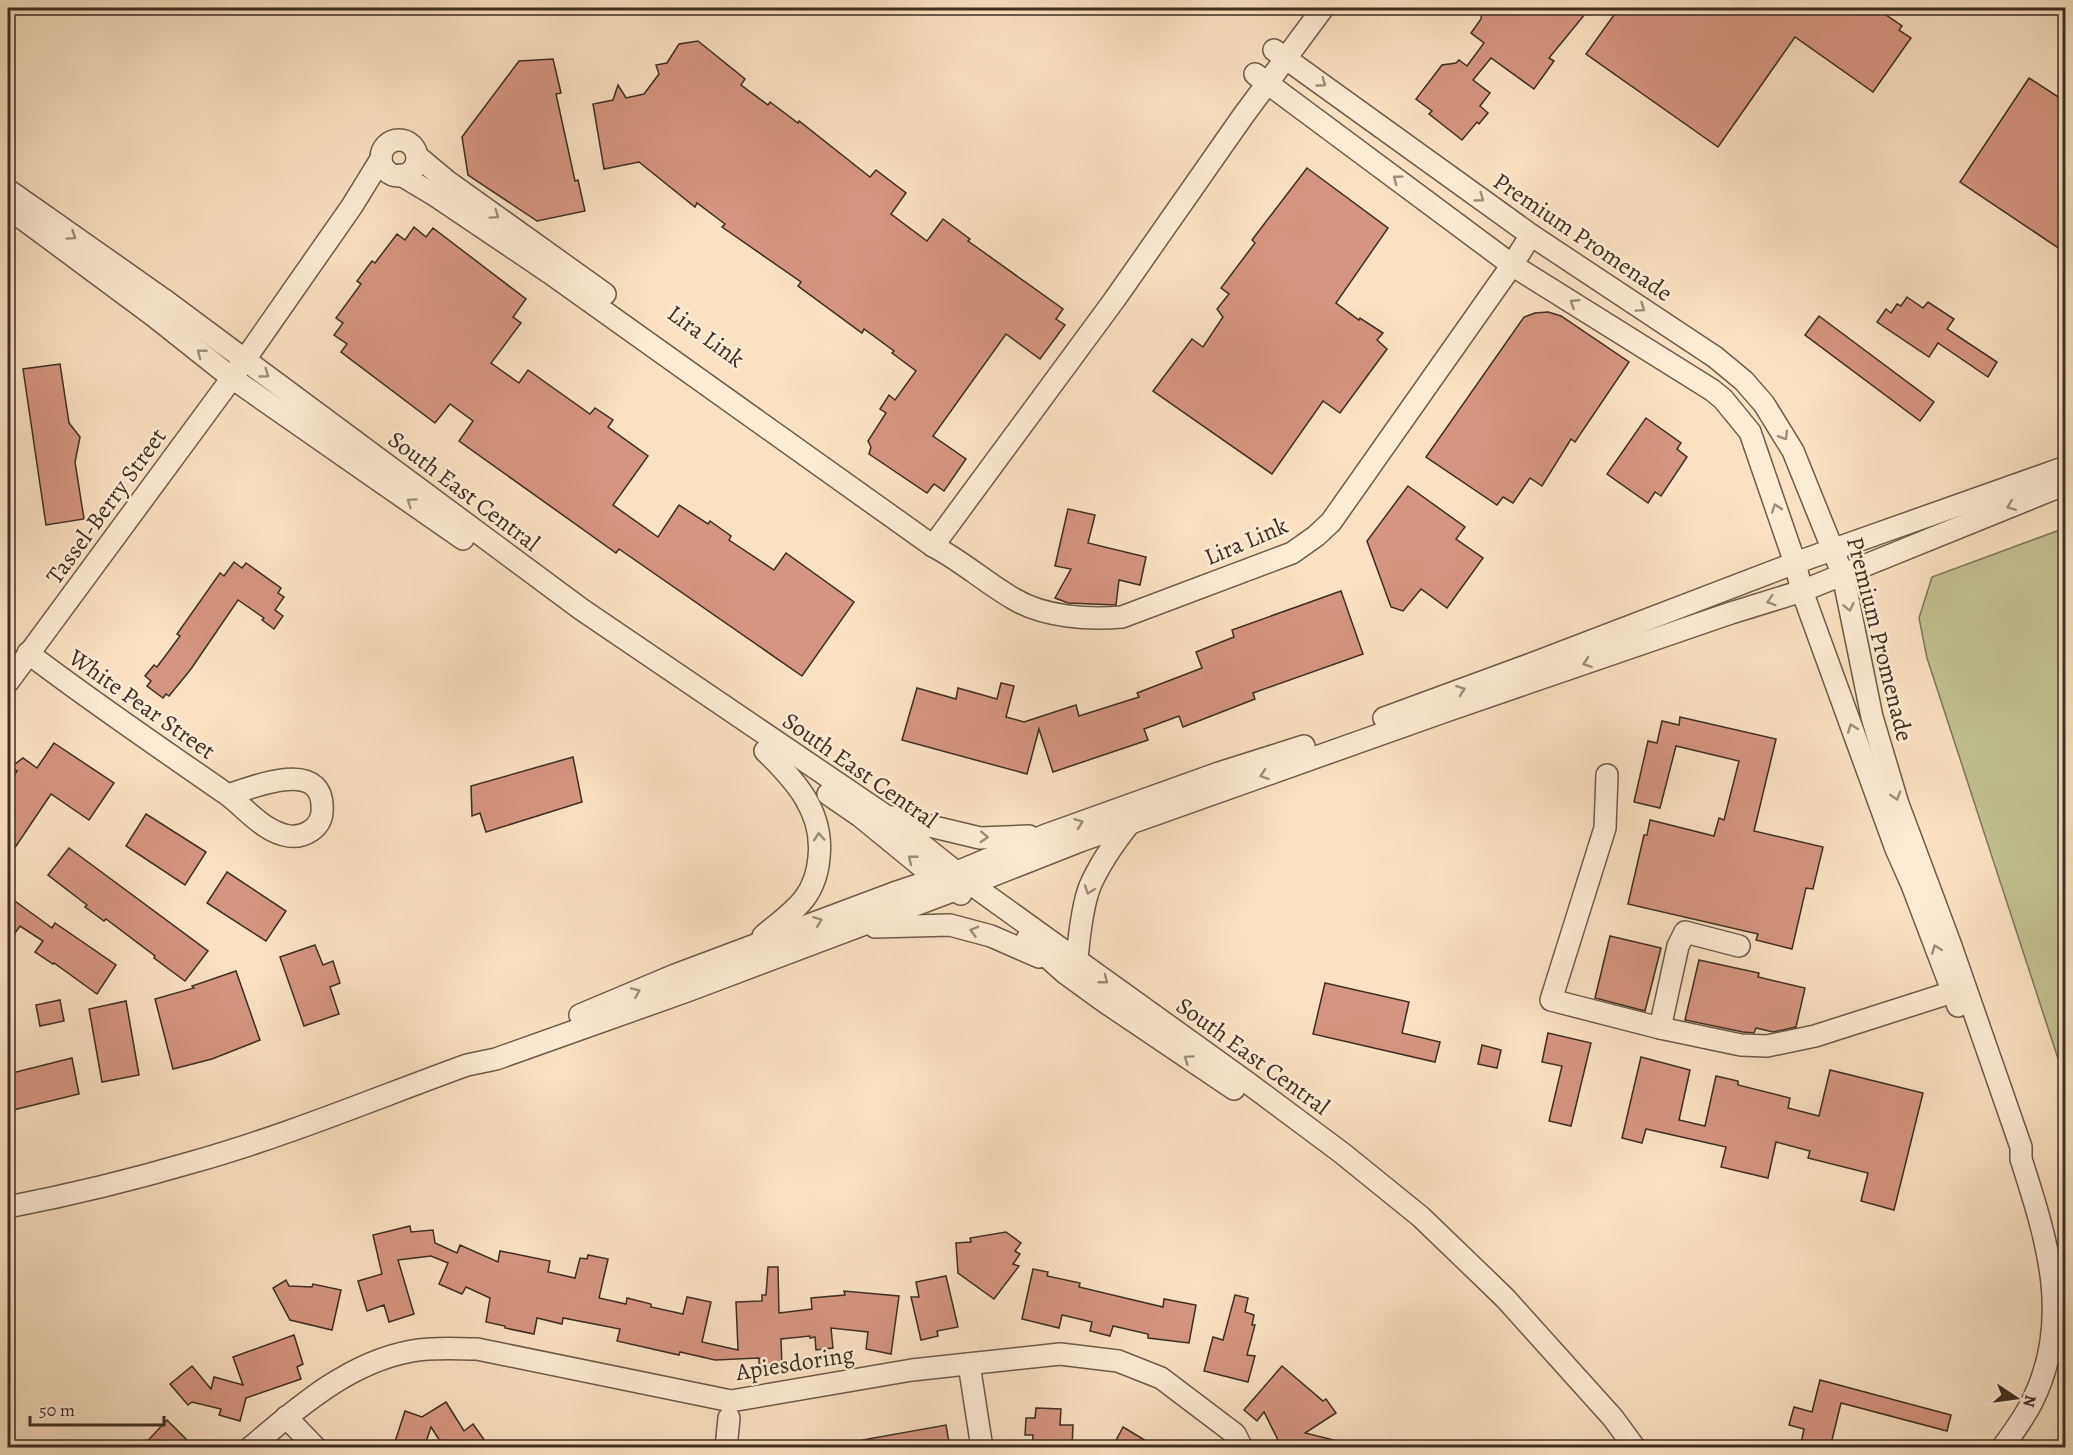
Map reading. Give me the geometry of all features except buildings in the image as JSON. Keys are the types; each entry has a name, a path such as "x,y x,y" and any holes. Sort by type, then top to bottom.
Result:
{"street":[{"path":"932,537 958,492 1281,53 1307,8"},
{"path":"1281,53 1323,8"},
{"name":"Premium Promenade","path":"1281,53 1531,235 1715,357 1744,381 1764,404 1793,451 1843,575 1872,717 1959,990 2014,1149 2021,1159 2045,1236 2054,1285 2055,1322 2047,1366 2033,1400 2002,1448"},
{"path":"932,537 1115,299 1244,116 1262,79"},
{"name":"Premium Promenade","path":"1262,79 1512,265 1712,390 1723,399 1750,432 1795,563 1802,591 1896,849 1959,990"},
{"path":"244,358 352,206 381,159 386,146 393,141 404,141 411,144 417,156 413,169 399,175 352,206"},
{"name":"Lira Link","path":"417,156 447,182 564,264 803,439 932,537 954,557 1015,600 1053,612 1102,619 1122,617 1292,553 1316,536 1331,522 1531,235"},
{"path":"381,159 388,171 399,175"},
{"name":"Lira Link","path":"399,175 436,196 550,273 932,537"},
{"name":"South East Central","path":"8,190 244,358 581,609 886,816 955,881"},
{"name":"South East Central","path":"8,207 154,316 232,378 955,881 1036,944 1333,1146 1421,1217 1505,1298 1612,1418 1635,1448"},
{"name":"Tassel-Berry Street","path":"8,682 232,378 244,358"},
{"path":"8,1207 99,1187 194,1162 467,1065 496,1059 687,991 859,927 1046,834 1219,773 1345,732 1795,563 2066,467"},
{"path":"467,1065 493,1050 746,949 894,893 955,881 1130,823 1446,711 1731,613 1802,591 2066,484"},
{"name":"White Pear Street","path":"28,653 93,702 228,795"},
{"path":"746,949 791,913 804,899 816,875 820,852 819,826 809,803 795,783 765,751"},
{"path":"1607,775 1605,828 1551,1000 1660,1028 1741,1045 1767,1047 1815,1036 1959,990"},
{"path":"886,816 980,838 1046,834"},
{"path":"859,927 950,925 991,936 1042,958 1071,966 1089,887 1106,855 1130,823"},
{"path":"1660,1028 1678,946 1685,932 1739,946"},
{"name":"South East Central","path":"1071,966 1105,1002 1242,1094 1335,1162 1411,1227 1495,1307 1605,1427 1620,1448"},
{"name":"Apiesdoring","path":"250,1448 286,1417 339,1379 366,1366 410,1351 436,1348 477,1349 731,1401 912,1370 1059,1354 1118,1361 1161,1378 1235,1434 1242,1448"},
{"path":"969,1364 982,1448"},
{"path":"286,1417 316,1448"},
{"path":"726,1448 729,1418"}],"green space":[{"path":"2066,528 2065,1080 1927,658 1919,618 1932,577"}]}
